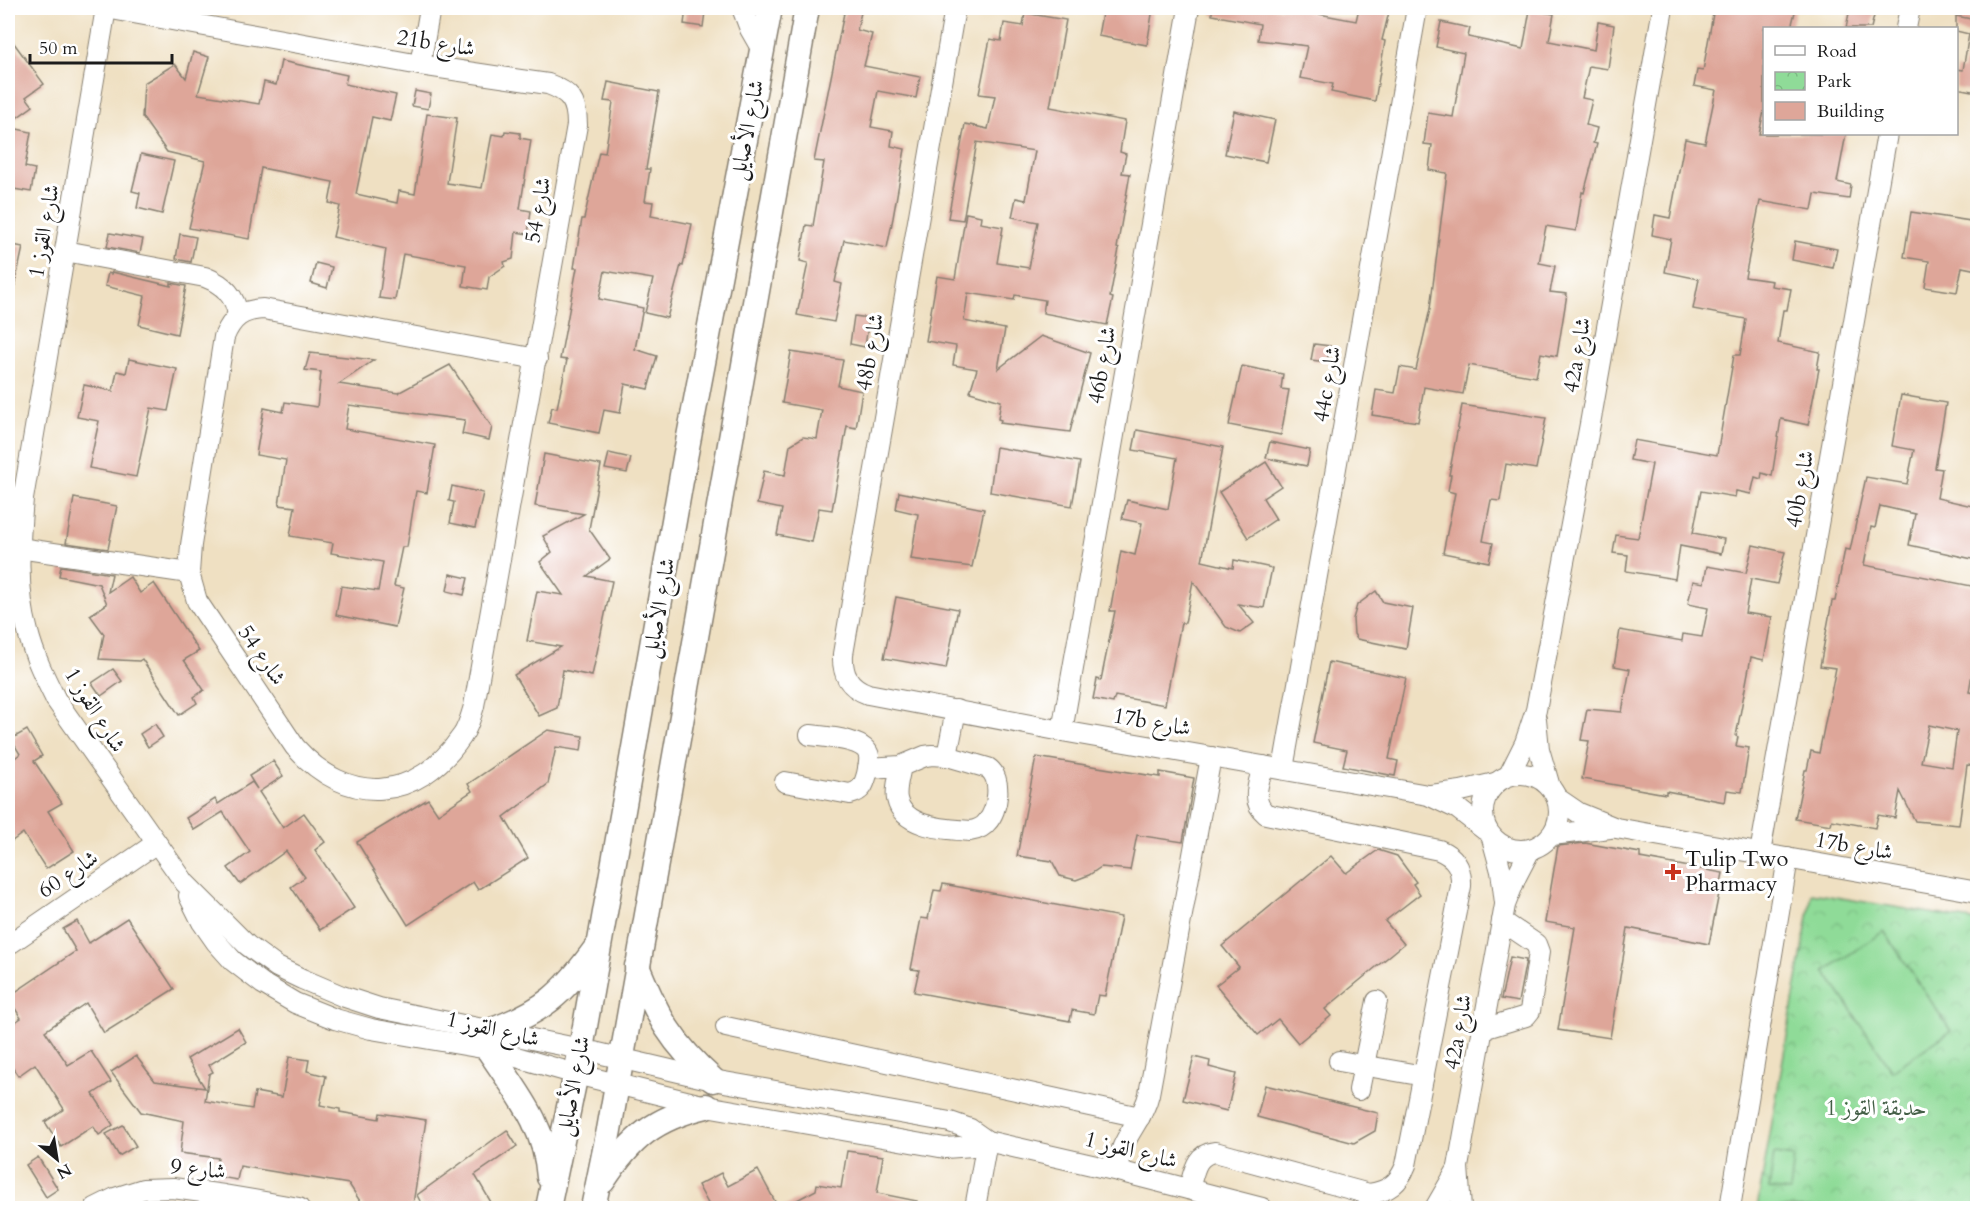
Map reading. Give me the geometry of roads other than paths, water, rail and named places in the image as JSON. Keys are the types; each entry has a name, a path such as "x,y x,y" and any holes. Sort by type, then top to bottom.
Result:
{"main road":[{"name":"شارع الأصايل","path":"548,1205 581,1049 685,458 770,8"},
{"name":"شارع الأصايل","path":"595,1199 807,8"},
{"path":"548,1205 547,1159 538,1126 489,1040 544,1007 574,978 601,941"},
{"path":"637,966 668,1032 691,1060 713,1080"},
{"path":"595,1199 625,1149 638,1137 667,1118 706,1107"}],"street":[{"name":"21b شارع","path":"106,8 420,65 548,84"},
{"name":"شارع القوز 1","path":"106,8 15,552 28,631 40,666 56,700 185,884 192,905 202,922 232,961 263,984 295,1002 335,1019 371,1029 581,1049 713,1080 950,1122 970,1129 987,1141 1118,1171 1201,1197 1262,1209"},
{"path":"420,65 430,8"},
{"path":"742,8 750,29 762,50"},
{"name":"48b شارع","path":"868,694 850,685 844,675 843,654 955,8"},
{"name":"46b شارع","path":"1062,731 1189,8"},
{"name":"44c شارع","path":"1283,769 1417,8"},
{"name":"42a شارع","path":"1502,779 1525,743 1536,710 1590,424 1663,8"},
{"path":"1906,27 1910,8"},
{"name":"شارع 54","path":"238,315 229,325 224,337 191,545 189,573 192,588 205,614 295,747 306,759 328,776 354,788 383,790 415,779 442,760 463,735 474,706 577,125 577,111 571,98 561,88 548,84"},
{"name":"40b شارع","path":"1760,853 1887,135"},
{"path":"65,251 205,276 215,280 231,295 238,315 250,309 263,309 537,358"},
{"path":"15,552 189,573"},
{"name":"17b شارع","path":"868,694 1062,731 1428,795 1458,809 1488,834"},
{"path":"947,756 956,710"},
{"name":"42a شارع","path":"1536,710 1539,749 1554,792"},
{"path":"785,782 850,794 862,787 868,768 869,754 860,744 810,735"},
{"path":"868,768 901,766 925,756 947,756 988,768 997,777 998,789 988,822 977,830 962,830 920,823 907,816 902,811 897,797 901,766"},
{"path":"1118,1171 1122,1147 1128,1133 1140,1117 1149,1094 1211,757"},
{"path":"1201,1197 1198,1160 1208,1153 1215,1152 1357,1192 1370,1194 1382,1192 1397,1182 1406,1165 1461,886 1462,874 1458,863 1450,855 1439,850 1266,814 1256,802 1263,766"},
{"path":"1524,774 1538,778 1554,792 1559,817 1557,827 1542,844 1530,850 1516,850 1503,846 1488,834 1483,805 1487,794 1502,779 1524,774"},
{"name":"17b شارع","path":"1428,795 1461,791 1502,779"},
{"name":"17b شارع","path":"1554,792 1579,813 1616,828 1977,892"},
{"name":"17b شارع","path":"1552,835 1616,828"},
{"name":"42a شارع","path":"1488,834 1501,871 1504,913"},
{"name":"شارع 60","path":"8,945 155,844"},
{"name":"42a شارع","path":"1461,1209 1458,1167 1504,913 1516,877 1530,850"},
{"path":"1730,1209 1788,858"},
{"path":"1483,1029 1526,1016 1530,1011 1539,952 1536,944 1504,913"},
{"path":"1359,1090 1377,1000"},
{"path":"726,1027 1140,1117"},
{"name":"شارع القوز 1","path":"489,1040 576,1074 706,1107 945,1148 967,1147 987,1141"},
{"path":"1339,1061 1424,1076"},
{"path":"975,1209 987,1141"},
{"name":"42a شارع","path":"1435,1209 1458,1167"},
{"name":"شارع 9","path":"96,1209 115,1197 143,1190 173,1188 299,1209"}],"place":[{"name":"Tulip Two Pharmacy","path":"1673,872"}],"park label":[{"name":"حديقة القوز 1","path":"1876,1108"}]}
